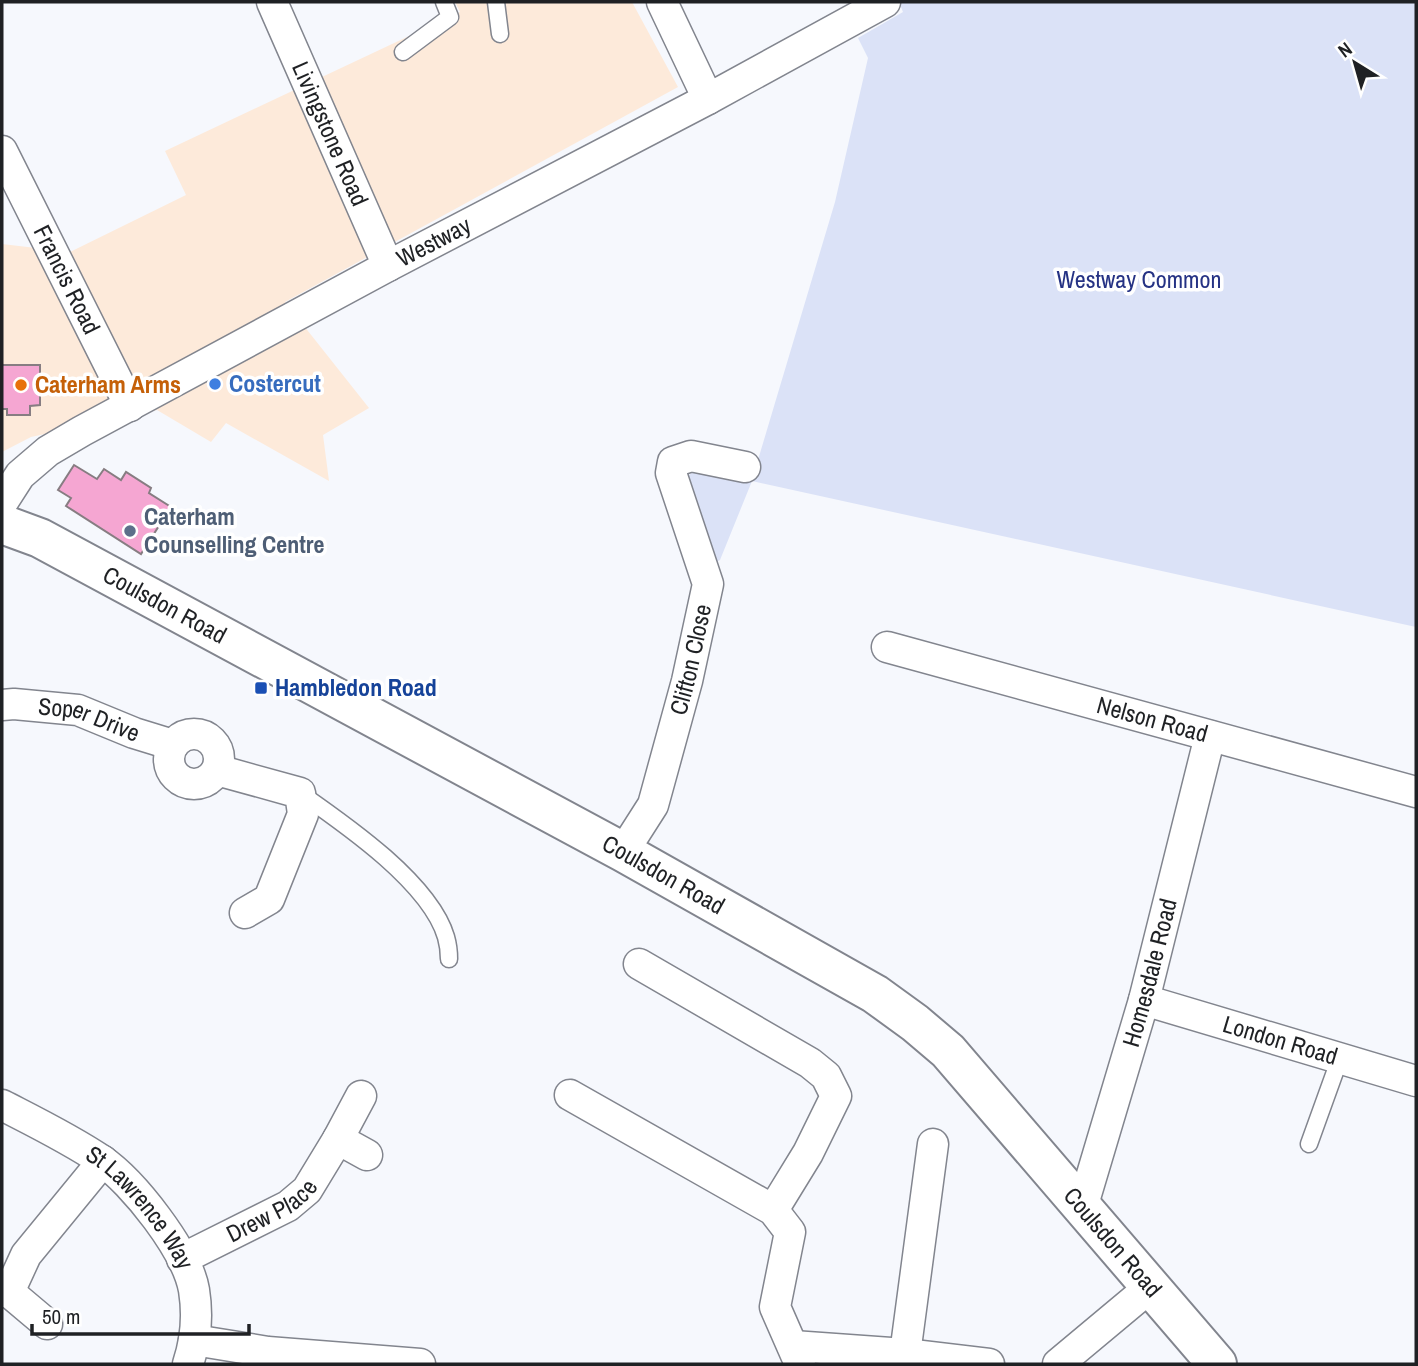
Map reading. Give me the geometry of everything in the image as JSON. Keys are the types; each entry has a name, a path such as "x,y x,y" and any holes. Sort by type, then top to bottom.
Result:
{"street":[{"name":"Livingstone Road","path":"272,2 388,265"},
{"path":"662,2 708,99"},
{"name":"Westway","path":"2,503 20,475 48,451 388,265 708,99 884,2"},
{"name":"Francis Road","path":"2,151 130,406"},
{"name":"Clifton Close","path":"623,852 653,805 687,681 708,584 665,454 691,456 745,467"},
{"name":"Coulsdon Road","path":"2,524 40,538 623,852 875,994 948,1051 1217,1364"},
{"name":"Nelson Road","path":"887,647 1416,792"},
{"name":"Soper Drive","path":"2,705 78,710 134,733 173,745 169,753 172,771 184,782 204,782 216,771 300,793"},
{"name":"Homesdale Road","path":"1082,1208 1144,1000 1210,736"},
{"path":"245,913 269,899 303,814 300,793"},
{"path":"639,964 810,1063 826,1076 836,1096 808,1153 773,1210"},
{"name":"London Road","path":"1144,1000 1416,1081"},
{"path":"570,1095 773,1210 790,1232 775,1307 796,1355 905,1354 989,1364"},
{"name":"Drew Place","path":"182,1259 288,1206 307,1190 361,1096"},
{"name":"St Lawrence Way","path":"2,1105 103,1161 157,1217 182,1259 194,1287 196,1319 191,1352"},
{"path":"338,1139 367,1156"},
{"path":"905,1354 933,1144"},
{"path":"47,1324 6,1292 26,1255 103,1161"},
{"path":"1058,1364 1149,1288"},
{"path":"191,1352 268,1352 420,1364"}],"lane":[{"path":"403,52 450,17 444,2"},
{"path":"496,2 500,34"},
{"path":"300,793 344,824 418,890 447,938 450,959"},
{"path":"1309,1144 1340,1058"}],"shaded area":[{"path":"455,2 632,2 678,87 285,302 369,408 323,435 329,481 226,423 211,442 157,410 31,437 2,452 2,244 70,252 186,195 165,151 460,12"}],"green space":[{"name":"Westway Common","path":"899,2 1416,2 1416,627 752,481 720,560 714,563 684,483 689,475 705,469 752,480 835,202 868,58 858,38 903,12"}],"building":[{"name":"Caterham Arms","path":"2,365 40,365 40,405 30,406 30,415 7,415 7,409 2,409"},
{"name":"Caterham Counselling Centre","path":"74,465 97,479 104,469 121,480 126,472 151,488 149,493 171,507 141,554 66,506 71,498 58,490"}],"place":[{"name":"Costercut","path":"215,384"},
{"name":"Caterham Arms","path":"21,385"},
{"name":"Caterham Counselling Centre","path":"130,531"},
{"name":"Hambledon Road","path":"261,688"}]}
